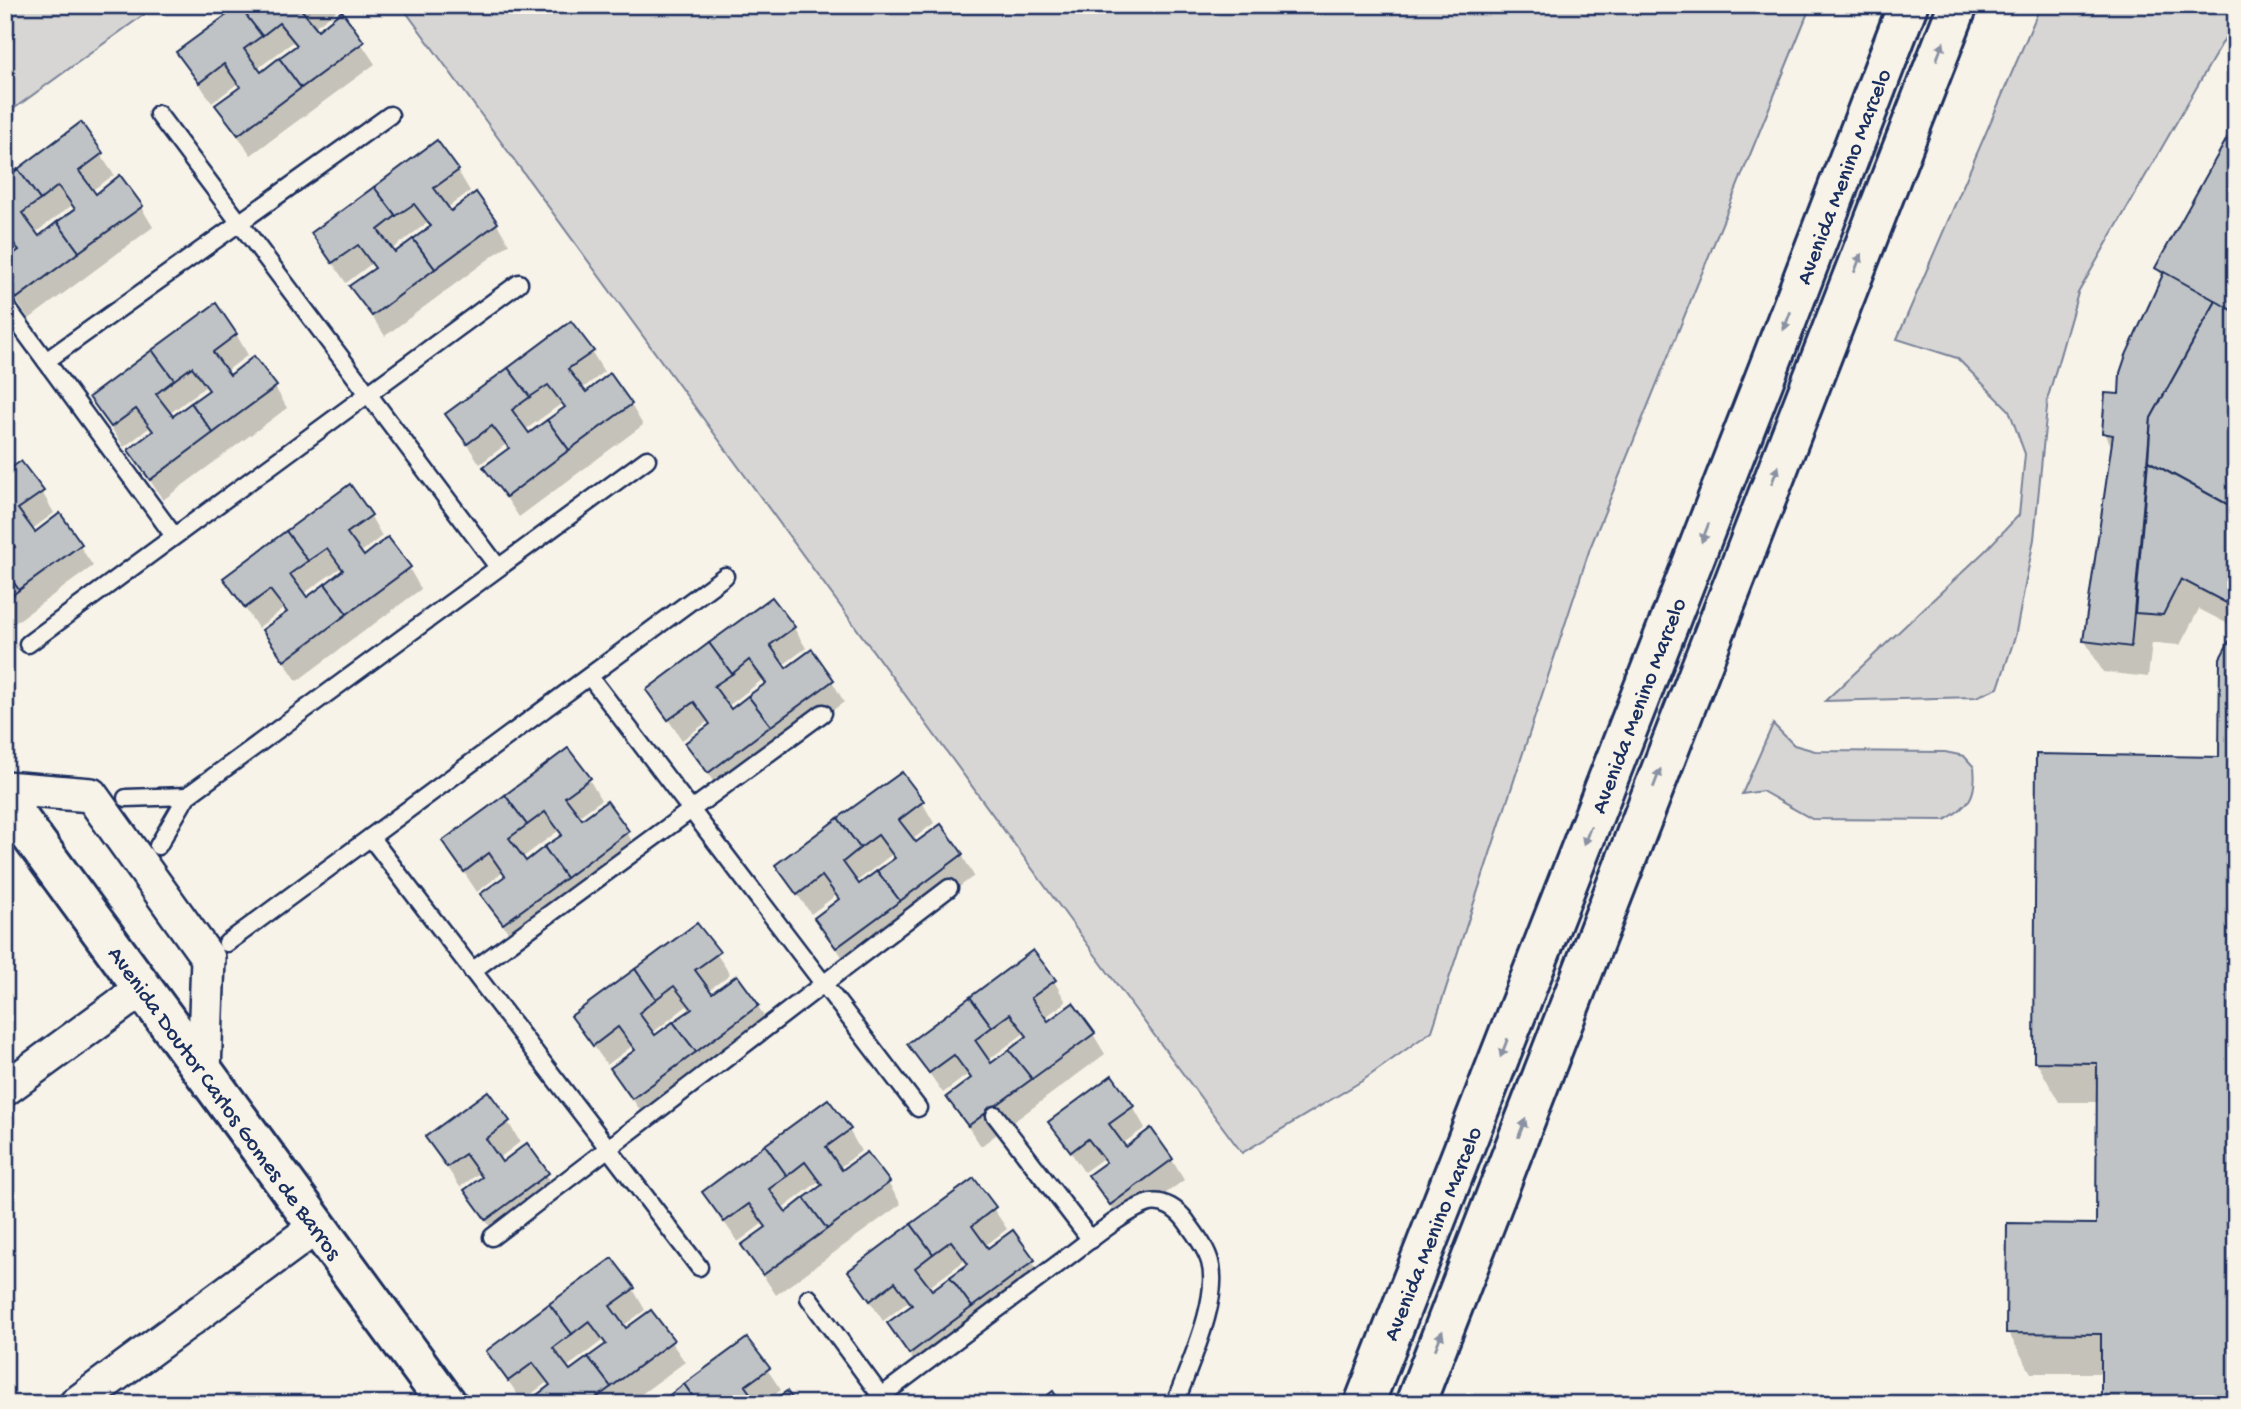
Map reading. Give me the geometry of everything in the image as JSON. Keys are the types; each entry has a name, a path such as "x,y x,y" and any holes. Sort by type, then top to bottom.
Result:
{"main road":[{"name":"Avenida Menino Marcelo","path":"1364,1404 1744,433 1908,5"},
{"name":"Avenida Menino Marcelo","path":"1415,1404 1958,5"},
{"name":"Avenida Doutor Carlos Gomes de Barros","path":"5,800 447,1404"}],"street":[{"path":"5,788 126,798"},
{"path":"91,795 150,857 218,950 204,1072"},
{"path":"5,1089 143,988"},
{"path":"76,1404 317,1226"}],"lane":[{"path":"158,114 498,567"},
{"path":"46,361 390,115"},
{"path":"28,644 519,284"},
{"path":"5,305 174,536"},
{"path":"150,857 187,796 647,458"},
{"path":"218,950 725,576"},
{"path":"590,677 918,1108"},
{"path":"472,971 823,713"},
{"path":"126,798 187,796"},
{"path":"370,838 699,1267"},
{"path":"492,1237 949,888"},
{"path":"995,1115 1091,1240"},
{"path":"809,1298 876,1400 1136,1209 1153,1203 1170,1206 1183,1217 1201,1242 1210,1262 1213,1283 1210,1305 1175,1404"}],"shaded area":[{"path":"5,5 157,5 5,115"},
{"path":"401,5 1811,5 1590,548 1432,1031 1362,1081 1242,1153"},
{"path":"2041,5 2236,5 2236,19 2078,293 2048,397 2034,539 2015,637 1998,688 1976,697 1825,701 1985,551 2019,515 2025,454 2009,410 1957,358 1897,339"},
{"path":"1773,724 1794,745 1815,751 1945,752 1964,756 1974,767 1973,793 1966,804 1945,820 1812,819 1762,791 1742,794"}],"building":[{"path":"304,5 300,8 318,30 342,11 364,42 301,88 279,58 297,45 279,23 262,36 239,6"},
{"path":"239,6 262,36 244,49 261,72 279,58 301,88 238,135 215,105 240,87 224,64 199,83 176,52"},
{"path":"81,122 103,153 79,171 96,194 120,175 143,206 79,252 57,222 75,209 58,186 40,200 18,169"},
{"path":"2236,122 2236,313 2155,268"},
{"path":"437,140 459,170 434,188 451,211 476,192 498,223 435,269 413,239 431,226 414,204 396,216 374,187"},
{"path":"18,169 40,200 22,213 39,236 57,222 79,252 16,299 5,285 5,260 19,250 5,233 5,179"},
{"path":"374,187 396,216 378,230 395,252 413,239 435,269 372,316 349,286 375,268 358,245 332,263 311,233"},
{"path":"2164,272 2216,301 2151,418 2131,647 2083,641 2113,435 2102,433 2105,393 2119,394 2120,373 2126,355"},
{"path":"2216,301 2236,313 2236,509 2148,461 2151,418"},
{"path":"216,303 237,334 213,352 230,375 254,356 277,386 213,433 191,403 209,390 192,367 174,380 152,350"},
{"path":"571,321 594,351 568,369 586,392 610,373 632,404 569,450 547,420 565,407 548,385 530,397 508,368"},
{"path":"152,350 174,380 156,394 173,416 191,403 213,433 150,480 128,450 153,431 136,409 111,427 89,397"},
{"path":"508,368 530,397 512,410 529,433 547,420 569,450 506,497 483,467 509,448 492,426 467,444 445,414"},
{"path":"21,461 44,491 18,509 35,532 60,513 82,544 19,590 5,571 5,554 15,547 5,534 5,472"},
{"path":"2148,461 2236,509 2236,608 2181,579 2163,615 2135,613"},
{"path":"350,484 372,515 347,533 364,556 388,537 411,567 347,614 325,584 343,570 327,548 308,561 286,531"},
{"path":"286,531 308,561 290,574 307,597 325,584 347,614 284,661 262,630 287,612 270,590 245,608 223,578"},
{"path":"5,571 19,590 5,601"},
{"path":"772,597 795,627 770,645 786,668 812,649 834,680 771,726 748,696 766,683 749,660 732,674 709,643"},
{"path":"2236,629 2236,1404 2101,1404 2101,1334 2006,1333 2007,1223 2096,1224 2097,1063 2034,1062 2036,754 2219,757 2220,658"},
{"path":"709,643 732,674 714,686 731,709 748,696 771,726 708,773 685,743 710,724 694,702 668,720 646,690"},
{"path":"568,748 591,778 565,797 582,819 607,801 629,831 566,878 544,847 562,835 545,812 527,825 505,795"},
{"path":"902,772 924,801 899,820 916,842 941,824 963,854 900,901 877,871 895,858 878,835 860,848 838,818"},
{"path":"505,795 527,825 509,838 526,861 544,847 566,878 503,924 480,894 505,876 489,853 464,872 442,841"},
{"path":"838,818 860,848 843,862 859,884 877,871 900,901 836,948 814,918 839,899 822,876 797,895 775,865"},
{"path":"697,923 720,952 695,970 712,993 737,975 759,1005 696,1052 673,1022 692,1009 674,986 656,999 635,969"},
{"path":"1033,950 1056,980 1031,998 1048,1021 1073,1003 1095,1033 1032,1079 1009,1050 1027,1036 1010,1014 992,1027 970,997"},
{"path":"635,969 656,999 639,1013 655,1035 673,1022 696,1052 632,1099 610,1068 635,1050 618,1027 593,1046 571,1016"},
{"path":"970,997 992,1027 975,1040 991,1063 1009,1050 1032,1079 968,1126 946,1097 971,1078 954,1055 929,1073 907,1044"},
{"path":"1112,1075 1134,1106 1109,1124 1126,1147 1151,1128 1173,1159 1110,1205 1088,1175 1106,1162 1088,1139 1071,1152 1048,1122"},
{"path":"488,1091 510,1121 486,1139 502,1162 527,1143 549,1173 486,1220 464,1190 482,1177 465,1154 447,1167 425,1137"},
{"path":"828,1099 851,1129 826,1147 842,1170 867,1152 890,1182 827,1229 804,1198 822,1185 805,1162 787,1176 765,1145"},
{"path":"765,1145 787,1176 769,1189 786,1212 804,1198 827,1229 763,1275 741,1245 766,1227 749,1204 724,1222 702,1192"},
{"path":"974,1178 996,1207 972,1226 988,1248 1013,1230 1035,1260 972,1307 950,1277 968,1264 951,1241 933,1254 911,1224"},
{"path":"911,1224 933,1254 915,1268 932,1290 950,1277 972,1307 909,1354 887,1323 912,1305 895,1282 870,1301 848,1271"},
{"path":"612,1258 635,1288 610,1306 626,1328 651,1310 674,1340 611,1387 588,1357 606,1344 589,1321 572,1334 549,1304"},
{"path":"549,1304 572,1334 553,1348 570,1370 588,1357 611,1387 588,1404 525,1404 550,1385 533,1363 508,1381 486,1351"},
{"path":"747,1338 770,1368 745,1386 758,1404 726,1404 724,1401 721,1404 698,1404 684,1384"},
{"path":"684,1384 698,1404 658,1404"},
{"path":"787,1391 796,1404 768,1404"},
{"path":"1053,1391 1062,1404 1036,1404"}]}
